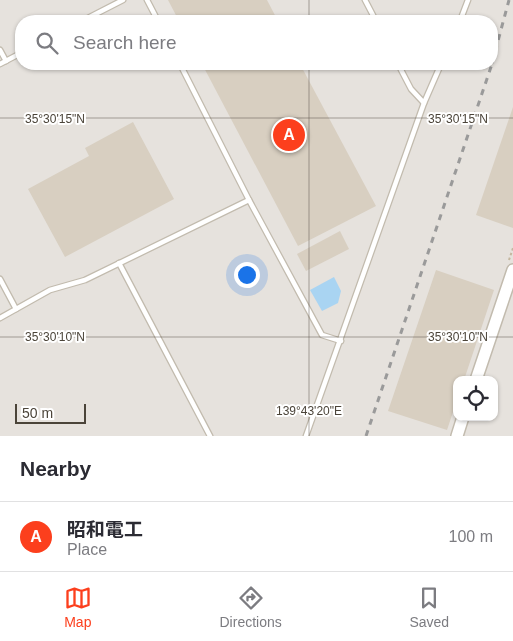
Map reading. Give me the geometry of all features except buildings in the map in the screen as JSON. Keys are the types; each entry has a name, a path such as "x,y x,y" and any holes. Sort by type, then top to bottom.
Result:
{"street":[{"path":"477,376 513,270"},
{"path":"457,436 462,421"}],"lane":[{"path":"147,0 155,15"},
{"path":"365,0 373,15"},
{"path":"462,15 468,0"},
{"path":"93,15 120,1"},
{"path":"0,50 6,61"},
{"path":"0,64 15,56"},
{"path":"183,70 249,200 322,335 341,341"},
{"path":"401,70 411,89 424,103"},
{"path":"306,436 424,103 438,70"},
{"path":"0,318 50,290 85,280 249,200"},
{"path":"119,263 210,436"},
{"path":"0,279 16,309"}],"shaded area":[{"path":"0,0 513,0 513,436 0,436"}],"water":[{"path":"334,277 341,291 338,303 322,311 310,290"}],"railway":[{"path":"498,41 509,0"},
{"path":"366,436 490,70"}],"place":[{"name":"昭和電工","path":"289,135"}]}
